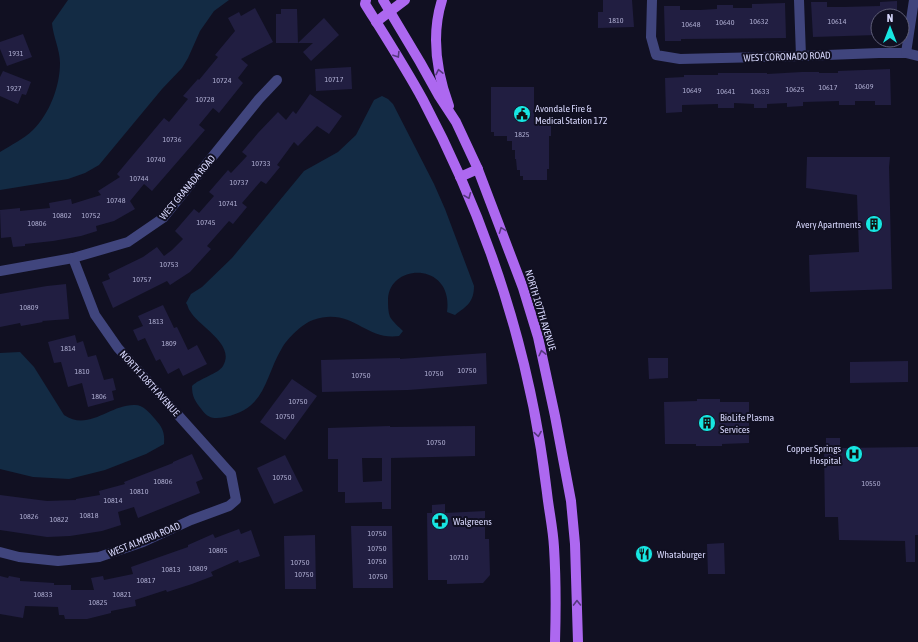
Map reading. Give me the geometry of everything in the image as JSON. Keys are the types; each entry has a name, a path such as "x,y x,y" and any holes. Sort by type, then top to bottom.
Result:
{"main road":[{"path":"376,22 386,5 405,0"},
{"path":"442,0 437,29 437,62 445,93 456,122"},
{"path":"368,4 376,22 422,100 460,177 481,228 506,298 525,366 546,479 554,544 556,587 555,642"},
{"name":"NORTH 107TH AVENUE","path":"386,5 439,96 456,122 478,169 523,288 538,337 547,375 571,501 575,544 578,642"},
{"path":"460,177 478,169"}],"street":[{"name":"WEST CORONADO ROAD","path":"652,0 651,37 656,55 680,59 879,53 906,53 918,56"},
{"path":"799,0 801,56"},
{"path":"906,53 914,0"},
{"name":"WEST GRANADA ROAD","path":"0,271 73,258 128,242 163,218 259,99 277,80"},
{"name":"NORTH 108TH AVENUE","path":"73,258 95,315 118,348 231,474 236,500"},
{"name":"WEST ALMERIA ROAD","path":"0,552 19,557 58,561 99,556 143,542 191,520 229,506 236,500"}],"water":[{"path":"68,0 229,0 214,11 200,31 182,68 162,89 99,165 85,173 68,179 0,190 0,152 22,139 33,130 44,116 53,99 60,72 60,63 52,23"},
{"path":"382,96 393,104 434,184 445,209 474,286 471,300 455,315 447,312 447,296 441,284 432,276 421,273 409,274 399,278 391,287 388,299 388,311 394,323 403,331 399,336 377,334 348,320 338,317 326,317 313,320 305,324 284,344 257,399 249,407 239,413 225,417 210,417 204,413 193,396 192,386 221,369 226,358 225,350 215,336 189,310 186,303 191,294 202,287 232,258 304,171 338,152 356,135 374,100"},
{"path":"20,352 34,367 64,415 73,419 91,419 126,406 138,405 149,412 160,425 163,433 164,444 146,454 105,470 69,479 33,477 0,469 0,353"}],"building":[{"path":"603,0 632,0 634,27 598,28 598,12 603,12"},
{"path":"897,1 897,8 870,8 870,35 813,37 811,2 827,2 827,7 843,7 880,6 880,2"},
{"path":"785,3 786,38 681,39 681,41 665,41 664,6 680,6 680,10 700,10 717,9 717,5 733,5 733,8 752,8 752,4"},
{"path":"255,8 273,42 241,59 248,65 238,78 243,83 219,113 213,108 199,125 205,130 152,191 144,184 130,201 135,209 114,221 96,226 97,231 81,236 13,247 11,237 1,238 0,210 20,208 20,211 50,208 49,203 71,199 72,204 101,195 98,191 120,177 117,174 164,118 169,122 188,99 183,96 198,79 199,80 218,57 215,55 235,31 228,18 239,12 241,16"},
{"path":"281,9 297,9 298,43 276,43 276,14 281,14"},
{"path":"324,18 339,35 311,61 303,52 313,43 298,43"},
{"path":"23,34 32,57 7,66 0,49 0,42"},
{"path":"351,67 352,89 316,91 315,69"},
{"path":"890,69 891,105 875,105 875,101 855,101 855,105 839,105 839,101 803,102 803,106 787,107 787,103 767,104 767,108 754,108 754,104 734,103 734,108 718,108 718,104 682,105 682,112 666,113 665,78 684,77 684,75 718,75 718,73 838,73 838,71"},
{"path":"3,71 31,82 26,95 22,94 18,104 0,96 0,77"},
{"name":"Avondale Fire & Medical Station 172","path":"491,87 534,87 534,118 546,118 546,121 551,121 551,136 549,136 549,169 547,169 547,180 523,180 523,176 520,176 520,170 517,170 515,150 512,150 512,141 507,141 507,136 494,136 494,132 491,132"},
{"path":"310,94 342,116 329,134 317,126 298,146 294,142 277,165 280,167 266,184 261,181 242,203 247,207 233,224 229,221 207,246 211,249 190,272 170,285 167,281 113,308 102,282 110,279 108,274 143,257 157,247 164,256 172,250 183,239 175,231 194,209 199,213 214,196 209,192 228,170 231,173 247,156 242,152 258,133 278,112 286,120 293,111 296,114"},
{"name":"Avery Apartments","path":"807,157 890,157 892,289 810,292 809,255 859,252 857,195 806,188"},
{"path":"66,284 69,319 42,321 43,322 21,326 20,323 0,327 0,294"},
{"path":"163,305 174,328 177,327 188,350 197,345 207,364 183,376 179,368 168,374 160,359 156,361 145,338 138,341 133,330 143,326 138,316"},
{"path":"75,335 77,343 83,341 88,357 96,355 104,380 113,378 116,390 112,391 114,400 88,407 82,383 68,387 61,362 54,363 48,342"},
{"path":"486,353 487,384 408,390 322,392 321,360 400,359"},
{"path":"648,358 668,358 668,378 649,379"},
{"path":"908,361 908,382 850,383 850,362"},
{"path":"292,379 317,396 285,440 260,422"},
{"name":"BioLife Plasma Services","path":"697,399 720,399 720,402 749,402 749,443 722,444 722,446 665,444 664,402 697,401"},
{"path":"475,426 475,456 391,458 391,509 382,509 382,502 345,503 345,492 338,492 338,459 328,459 328,428","holes":["362,458 382,458 382,481 363,482"]},
{"path":"826,438 840,438 840,448 918,447 918,535 915,535 915,562 906,562 905,541 839,540 838,517 825,517 824,445 826,445"},
{"path":"192,454 203,479 196,482 200,493 138,518 134,507 118,512 121,525 102,531 70,536 47,537 0,530 0,495 47,501 76,500 100,495 99,491 125,484 124,482"},
{"path":"285,455 303,491 274,504 257,468"},
{"name":"Walgreens","path":"445,504 445,513 485,511 485,539 489,539 490,575 483,583 447,584 447,580 428,580 427,513 432,513 432,505"},
{"path":"351,526 392,526 393,588 353,588"},
{"path":"239,529 241,534 251,530 260,556 239,563 238,560 211,572 213,576 192,584 167,592 166,590 135,600 136,606 111,611 111,613 87,619 65,619 64,615 59,615 58,607 25,606 23,618 0,614 0,576 20,578 20,581 54,583 54,585 71,585 71,590 94,590 91,578 103,576 104,580 133,574 131,567 188,547 188,545 213,534 215,538"},
{"path":"315,535 316,589 285,589 284,536"},
{"path":"724,543 725,574 708,574 707,544"}],"place":[{"name":"Avondale Fire & Medical Station 172","path":"522,114"},
{"name":"Avery Apartments","path":"874,224"},
{"name":"BioLife Plasma Services","path":"707,423"},
{"name":"Copper Springs Hospital","path":"854,454"},
{"name":"Walgreens","path":"440,521"},
{"name":"Whataburger","path":"644,554"}]}
